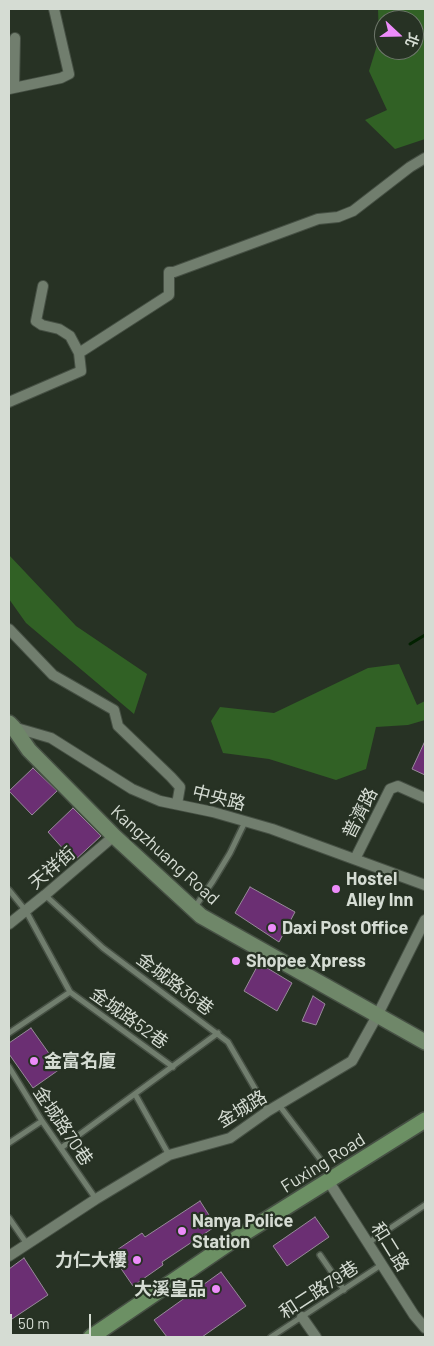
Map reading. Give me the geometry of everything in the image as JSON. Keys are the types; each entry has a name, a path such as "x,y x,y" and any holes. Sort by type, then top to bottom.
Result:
{"main road":[{"name":"Fuxing Road","path":"91,1337 232,1241 425,1120"}],"street":[{"path":"15,38 11,88 61,78 69,74 54,9"},
{"path":"79,353 169,295 169,272 174,272 318,219 338,217 353,211 410,167 425,158"},
{"path":"9,402 81,371 79,353 70,336 60,328 36,321 43,286"},
{"path":"9,629 53,675 114,710 118,726 180,788 177,804"},
{"name":"中央路","path":"11,725 51,738 132,789 160,800 272,829 425,885"},
{"name":"Kangzhuang Road","path":"11,725 29,750 114,836 201,916 425,1042"},
{"name":"普濟路","path":"355,859 390,789 398,786 425,798"},
{"name":"天祥街","path":"9,924 45,896 114,836"},
{"name":"金城路","path":"9,1256 96,1199 169,1155 230,1138 268,1111 352,1061 377,1016 425,920"},
{"name":"和二路","path":"332,1180 381,1264 414,1315 425,1328"},
{"path":"302,1317 316,1337"}],"lane":[{"path":"193,909 213,882 245,822"},
{"path":"9,890 26,911 70,992 9,1032"},
{"name":"金城路36巷","path":"45,896 104,948 228,1042 268,1111"},
{"name":"金城路52巷","path":"70,992 173,1067"},
{"path":"61,1148 218,1033"},
{"name":"金城路70巷","path":"9,1067 42,1120 96,1199"},
{"path":"135,1094 169,1155"},
{"path":"279,1105 332,1180"},
{"path":"9,1143 42,1120"},
{"path":"368,1243 425,1206"},
{"path":"9,1218 27,1244"},
{"path":"320,1255 344,1290"},
{"name":"和二路79巷","path":"271,1337 381,1264"}],"green space":[{"path":"378,9 425,9 425,139 395,149 365,120 387,110 369,71 374,55 374,60 424,60 424,10"},
{"path":"9,555 76,626 147,674 134,714 26,623 9,599"},
{"path":"399,664 417,705 425,701 425,720 408,725 376,727 366,769 336,780 269,759 223,753 211,721 220,707 274,713 368,668"}],"building":[{"path":"425,741 425,775 412,769"},
{"path":"33,768 57,791 32,815 9,791"},
{"path":"73,808 101,836 74,861 48,832"},
{"name":"Daxi Post Office","path":"250,887 295,912 279,942 235,913"},
{"path":"259,963 292,983 277,1011 244,991"},
{"path":"313,996 325,1004 316,1025 302,1021"},
{"name":"金富名廈","path":"31,1028 60,1069 33,1088 9,1054 9,1043"},
{"path":"200,1201 216,1226 162,1262 163,1265 133,1286 111,1254 142,1233 145,1237"},
{"path":"315,1217 329,1237 287,1266 273,1246"},
{"path":"24,1258 48,1295 9,1321 9,1269"},
{"name":"大溪皇品","path":"221,1272 246,1306 202,1337 167,1337 154,1320"}],"waterway":[{"path":"410,644 425,635"}],"place":[{"name":"Hostel Alley Inn","path":"336,889"},
{"name":"Daxi Post Office","path":"272,928"},
{"name":"Shopee Xpress","path":"236,961"},
{"name":"金富名廈","path":"34,1061"},
{"name":"Nanya Police Station","path":"182,1231"},
{"name":"力仁大樓","path":"137,1260"},
{"name":"大溪皇品","path":"216,1289"}]}
